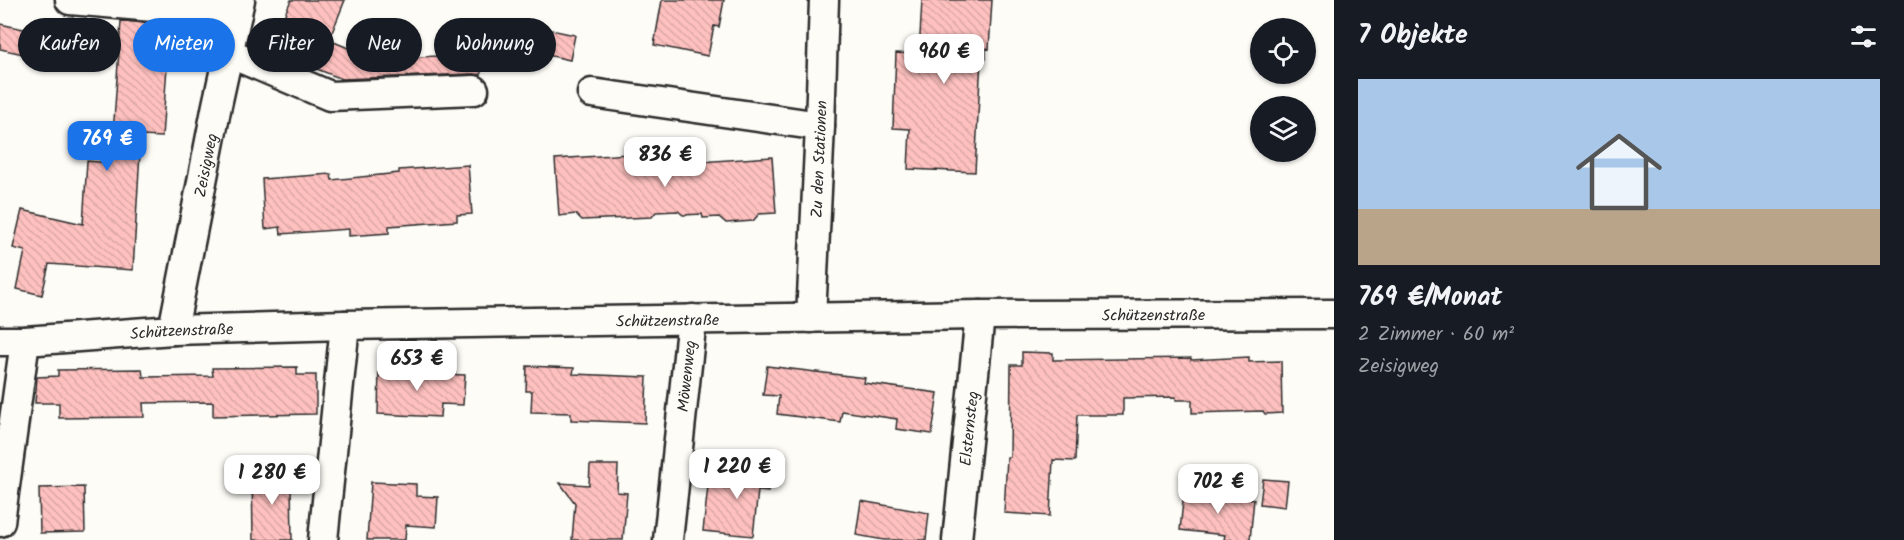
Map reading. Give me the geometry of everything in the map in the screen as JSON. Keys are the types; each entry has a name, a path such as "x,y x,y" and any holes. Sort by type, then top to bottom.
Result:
{"street":[{"path":"70,0 239,7"},
{"name":"Zu den Stationen","path":"811,318 824,0"},
{"name":"Zeisigweg","path":"235,25 239,7"},
{"path":"235,56 330,96 474,90"},
{"name":"Zeisigweg","path":"173,330 225,72"},
{"path":"592,93 820,126"},
{"name":"Schützenstraße","path":"12,341 173,330 345,325 980,315 1334,314"},
{"name":"Elsternsteg","path":"957,540 980,315"},
{"name":"Möwenweg","path":"668,540 692,319"},
{"path":"323,540 345,325"},
{"path":"0,522 12,341"}],"building":[{"path":"291,0 345,0 334,28 334,18 283,18"},
{"path":"662,0 724,0 719,27 714,26 708,56 654,45"},
{"path":"922,0 992,0 989,49 986,48 986,59 981,59 975,172 908,169 910,129 893,128 896,53 919,54"},
{"path":"121,21 133,22 133,72 167,72 162,137 141,136 133,270 49,264 42,295 17,289 25,251 13,248 22,210 83,224 87,161 111,163 117,72 121,72"},
{"path":"0,24 18,28 18,53 0,49"},
{"path":"556,31 575,35 570,60 556,57"},
{"path":"334,42 346,47 346,72 422,72 422,57 434,56 434,72 481,72 481,75 473,74 342,79 324,72 334,72"},
{"path":"628,154 628,161 699,156 700,162 772,157 776,213 759,214 753,221 726,223 719,217 703,218 702,214 683,215 678,211 656,212 652,217 582,220 576,214 559,216 555,159"},
{"path":"468,165 472,214 457,215 457,221 389,226 389,233 349,236 349,229 281,234 280,227 265,229 262,179 331,174 332,180 399,173 399,170"},
{"path":"1022,352 1053,353 1053,360 1191,358 1191,360 1249,357 1249,362 1281,361 1282,413 1265,414 1263,411 1192,413 1192,400 1176,400 1176,397 1123,398 1123,415 1077,415 1075,461 1053,460 1050,516 1004,513 1007,457 1010,457 1011,365 1022,365"},
{"path":"527,366 574,368 573,374 647,377 645,423 571,420 571,413 531,412 532,391 526,391"},
{"path":"767,366 865,378 864,383 938,393 932,434 896,429 897,419 842,411 840,422 777,414 779,396 763,395"},
{"path":"297,367 297,375 316,375 316,414 213,416 213,402 143,403 144,417 59,418 59,403 35,403 37,377 58,376 58,370 142,369 143,377 213,376 212,368"},
{"path":"379,367 411,368 411,373 465,375 463,405 441,404 440,417 378,414"},
{"path":"770,463 768,492 758,491 753,536 703,531 708,486 729,488 732,464"},
{"path":"590,465 618,465 617,492 627,493 623,540 572,540 575,503 560,483 589,485"},
{"path":"252,470 286,470 286,483 291,483 292,540 253,540"},
{"path":"1263,479 1288,481 1285,507 1260,504"},
{"path":"371,482 416,484 416,496 438,497 436,527 406,525 405,540 367,540"},
{"path":"84,487 85,532 40,533 39,488"},
{"path":"1184,492 1254,499 1250,540 1224,540 1225,535 1180,530"},
{"path":"861,501 929,513 926,540 884,540 856,535"}]}
